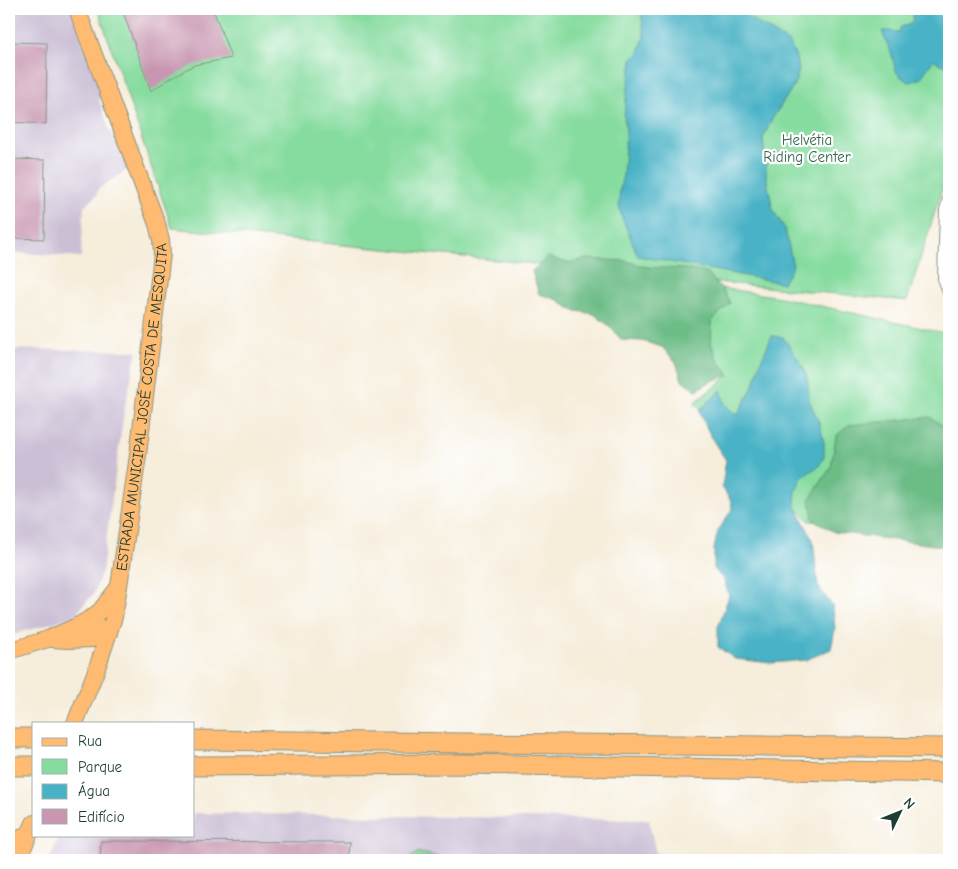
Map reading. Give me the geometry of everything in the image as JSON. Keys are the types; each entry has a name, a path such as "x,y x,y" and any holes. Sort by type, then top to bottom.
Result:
{"highway":[{"path":"9,738 32,738"},
{"path":"195,740 949,748"},
{"path":"195,766 468,764 949,773"},
{"path":"9,766 32,766"}],"main road":[{"name":"ESTRADA MUNICIPAL JOSÉ COSTA DE MESQUITA","path":"75,722 96,671 114,617 138,456 162,254 157,224 77,9"},
{"path":"9,651 48,639 91,618 100,611 119,586"},
{"path":"77,626 96,626 109,632"},
{"path":"48,639 94,639 109,632"},
{"path":"67,640 79,643 85,648 91,655 96,671"},
{"path":"9,846 32,828"},
{"path":"18,860 32,828"}],"street":[{"path":"949,200 946,210 944,278 949,292"}],"shaded area":[{"path":"9,9 71,9 102,95 99,100 111,134 118,137 130,168 98,189 97,195 84,206 81,257 9,252"},
{"path":"9,349 137,351 124,411 102,571 94,593 74,616 9,636"},
{"path":"195,813 649,820 657,860 442,860 438,857 418,852 407,860 49,860 60,836 195,836"}],"green space":[{"name":"Helvétia Riding Center","path":"98,9 949,9 949,167 907,301 172,228"},
{"path":"548,257 567,263 587,259 626,261 646,267 685,269 707,273 721,288 730,303 712,321 711,343 717,359 729,375 712,381 696,390 682,380 676,362 662,347 642,341 622,340 594,314 572,310 558,300 539,294 532,271"},
{"path":"721,288 780,297 949,334 949,534 809,521 694,403 729,375 717,359 711,343 712,321 730,303"},
{"path":"930,417 949,431 949,547 834,532 813,519 810,499 831,467 836,436 849,425"},
{"path":"418,852 439,857 442,860 407,860"}],"water":[{"path":"641,9 735,9 788,42 795,55 799,69 795,84 772,119 763,138 767,181 773,210 785,229 793,266 783,283 638,256 619,206 624,162 626,132 624,116 627,90 632,59 639,52 644,37"},
{"path":"914,9 949,9 949,66 940,64 934,59 920,79 910,82 899,75 895,69 882,31 894,31 898,34 901,27 911,24"},
{"path":"772,336 783,337 802,365 808,383 809,400 819,422 824,442 824,457 819,466 802,477 796,491 795,505 813,540 818,586 833,607 835,629 831,649 806,660 771,663 735,659 718,647 718,627 729,596 724,580 714,569 714,549 718,531 732,509 731,501 722,487 726,460 712,439 699,411 721,390 725,404 737,416 754,385 760,363"}],"building":[{"path":"122,9 213,9 231,58 194,65 151,91"},
{"path":"9,42 47,43 46,124 9,122"},
{"path":"9,159 45,160 44,239 9,238"},
{"path":"101,841 350,842 349,860 100,860"}]}
